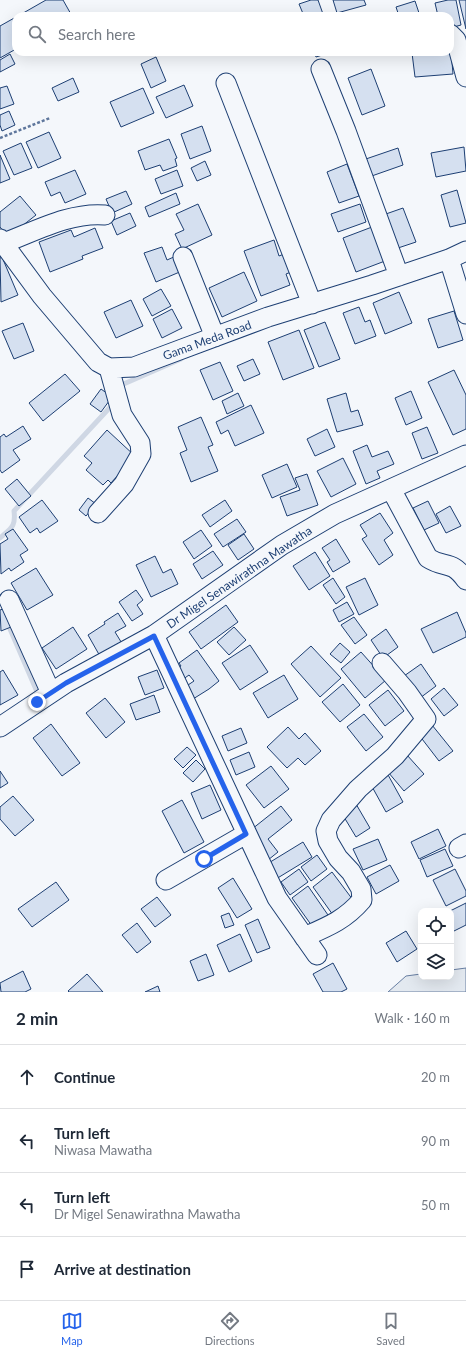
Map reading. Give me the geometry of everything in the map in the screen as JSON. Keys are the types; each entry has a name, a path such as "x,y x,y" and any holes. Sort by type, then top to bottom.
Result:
{"street":[{"path":"454,38 456,40 466,77"},
{"path":"321,70 346,131 399,276"},
{"path":"226,83 312,304"},
{"path":"98,513 124,484 141,454 140,443 122,415 109,368 98,362 47,302 2,241 74,216 92,214 105,215"},
{"name":"Gama Meda Road","path":"109,368 134,367 215,337 449,259 466,251"},
{"path":"183,257 215,337"},
{"path":"449,259 466,314"},
{"name":"Dr Migel Senawirathna Mawatha","path":"0,727 50,693 154,636 282,546 335,514 466,455"},
{"path":"391,489 428,558 436,563 449,564 460,571 466,580"},
{"path":"9,600 50,693"},
{"path":"154,636 277,898 317,955"},
{"path":"304,937 333,924 351,912 362,900 361,889 328,841 326,831 331,820 358,788 404,746 426,719 423,712 382,663"},
{"path":"166,880 246,834"}],"path":[{"path":"0,138 50,118"}],"shaded area":[{"path":"466,968 466,992 388,992 406,976 418,974 418,980 454,980 454,970"}],"building":[{"path":"46,0 63,0 70,12 25,12"},
{"path":"311,0 318,0 322,12 302,12 299,4"},
{"path":"333,0 364,0 366,5 341,12 337,12"},
{"path":"456,0 461,25 454,27 454,12 437,12 435,3"},
{"path":"459,0 466,0 466,29"},
{"path":"415,1 419,12 398,12 396,7"},
{"path":"12,19 12,51 0,58 0,26"},
{"path":"10,54 15,64 0,72 0,60"},
{"path":"412,56 452,56 453,74 415,77"},
{"path":"156,57 166,81 151,88 141,64"},
{"path":"371,69 385,106 362,115 348,78"},
{"path":"73,78 79,92 58,101 52,88"},
{"path":"184,85 193,106 166,118 156,97"},
{"path":"7,86 14,104 0,109 0,88"},
{"path":"143,88 154,113 121,127 110,102"},
{"path":"9,111 15,125 2,131 0,125 0,115"},
{"path":"202,126 211,151 190,159 181,134"},
{"path":"49,132 61,158 38,168 26,142"},
{"path":"169,139 177,158 175,159 177,166 163,171 160,165 145,170 138,151"},
{"path":"21,143 32,168 14,175 3,151"},
{"path":"464,147 466,171 436,177 431,153"},
{"path":"398,148 403,165 366,178 360,161"},
{"path":"0,155 10,179 0,183"},
{"path":"205,161 211,175 197,181 191,168"},
{"path":"347,164 359,196 339,203 327,172"},
{"path":"75,170 86,194 65,203 60,192 51,196 45,182"},
{"path":"177,170 183,186 161,194 155,179"},
{"path":"457,190 466,223 450,227 441,195"},
{"path":"126,191 132,204 112,213 106,199"},
{"path":"176,193 180,204 149,217 145,207"},
{"path":"20,196 36,215 8,237 0,227 0,212"},
{"path":"198,204 212,235 182,249 175,234 184,230 176,214"},
{"path":"360,204 366,222 338,232 331,214"},
{"path":"403,208 416,242 395,249 383,215"},
{"path":"130,213 136,226 117,235 111,221"},
{"path":"372,227 385,261 356,272 343,238"},
{"path":"95,228 103,248 82,256 83,259 50,272 39,242 71,230 74,237"},
{"path":"274,240 279,256 289,252 296,270 286,274 290,285 261,296 244,251"},
{"path":"162,247 167,260 176,256 182,271 156,282 144,253"},
{"path":"2,257 18,295 1,302 0,258"},
{"path":"244,272 257,301 222,317 209,288"},
{"path":"161,289 171,306 152,316 143,299"},
{"path":"399,292 412,323 385,334 373,303"},
{"path":"131,300 143,326 116,338 104,312"},
{"path":"359,307 365,322 370,320 376,336 355,344 343,313"},
{"path":"172,309 182,328 162,338 153,319"},
{"path":"454,311 463,340 438,348 428,319"},
{"path":"325,322 340,359 319,367 304,330"},
{"path":"23,323 34,351 14,359 2,331"},
{"path":"299,330 314,368 283,380 268,342"},
{"path":"253,359 260,374 244,381 237,366"},
{"path":"220,362 233,391 213,400 200,370"},
{"path":"454,370 466,395 466,429 453,435 428,382"},
{"path":"65,374 80,391 43,421 29,403"},
{"path":"101,389 112,397 101,412 90,404"},
{"path":"411,391 422,418 406,425 395,398"},
{"path":"238,393 244,406 227,414 222,401"},
{"path":"346,393 351,412 358,410 363,425 337,432 327,399"},
{"path":"251,405 264,433 235,446 228,430 221,434 216,422"},
{"path":"201,417 213,445 208,447 218,471 191,482 180,453 187,450 178,427"},
{"path":"23,426 31,439 13,450 20,460 2,473 0,470 0,437 4,434 6,437"},
{"path":"427,427 438,453 422,459 412,433"},
{"path":"327,429 335,447 315,456 307,439"},
{"path":"107,430 135,456 111,483 108,480 103,485 86,470 92,463 84,456"},
{"path":"367,445 372,457 388,451 394,464 377,471 380,478 366,484 353,451"},
{"path":"343,458 356,484 331,497 317,471"},
{"path":"287,464 297,487 272,498 262,475"},
{"path":"307,474 318,505 287,516 280,497 300,490 295,478"},
{"path":"17,479 31,496 19,506 5,489"},
{"path":"88,498 96,504 86,516 79,510"},
{"path":"42,500 58,521 40,533 37,528 30,533 19,517"},
{"path":"225,500 232,511 210,527 202,515"},
{"path":"428,501 439,523 424,530 413,508"},
{"path":"450,506 461,526 446,533 436,514"},
{"path":"380,513 393,533 384,540 393,555 379,565 362,539 367,536 360,525"},
{"path":"237,519 246,532 223,547 214,534"},
{"path":"13,529 28,550 20,555 24,562 11,571 9,568 1,574 0,544 8,539 5,534"},
{"path":"201,530 212,546 194,559 183,542"},
{"path":"244,534 254,549 238,560 228,545"},
{"path":"336,539 350,562 333,572 327,562 330,560 322,548"},
{"path":"213,551 223,565 202,579 193,564"},
{"path":"315,552 330,576 309,590 293,566"},
{"path":"155,556 163,573 171,569 178,584 151,597 136,565"},
{"path":"36,568 53,595 27,610 11,583"},
{"path":"333,578 345,597 336,604 323,585"},
{"path":"365,578 378,605 359,615 346,587"},
{"path":"136,590 143,600 137,605 143,614 132,621 119,602"},
{"path":"347,602 354,614 339,622 333,610"},
{"path":"226,605 238,622 201,649 189,632"},
{"path":"3,609 11,627 1,631 0,610"},
{"path":"457,612 466,633 466,637 433,653 421,629"},
{"path":"118,613 126,626 115,632 123,645 101,658 88,635"},
{"path":"354,617 367,635 355,644 341,625"},
{"path":"73,627 87,649 56,669 42,648"},
{"path":"234,627 246,640 229,655 217,642"},
{"path":"386,629 398,647 383,658 371,640"},
{"path":"340,643 350,652 341,663 330,654"},
{"path":"250,645 268,672 240,690 222,663"},
{"path":"311,646 341,678 320,697 291,664"},
{"path":"197,650 219,681 193,699 185,687 194,681 189,675 182,680 175,670 181,666 179,663"},
{"path":"361,652 386,680 365,698 341,669"},
{"path":"421,664 436,686 420,698 404,676"},
{"path":"3,670 18,695 0,705 0,672"},
{"path":"157,670 164,688 145,695 138,677"},
{"path":"284,675 298,699 268,718 253,693"},
{"path":"343,684 360,705 340,722 322,702"},
{"path":"444,688 458,705 444,716 431,699"},
{"path":"388,690 404,711 385,726 369,705"},
{"path":"154,695 160,712 136,720 130,704"},
{"path":"105,698 125,722 106,738 86,713"},
{"path":"364,714 383,737 366,751 347,727"},
{"path":"51,724 80,763 62,776 33,738"},
{"path":"432,725 453,751 439,761 419,735"},
{"path":"288,727 299,739 305,733 321,751 305,765 298,758 287,768 267,747"},
{"path":"241,728 247,743 228,751 222,736"},
{"path":"187,747 196,755 183,768 174,759"},
{"path":"249,752 255,767 236,775 230,760"},
{"path":"407,755 424,774 404,791 388,772"},
{"path":"196,760 205,769 193,782 183,773"},
{"path":"271,766 289,789 264,808 246,785"},
{"path":"0,771 8,783 0,788"},
{"path":"387,773 403,802 386,812 370,783"},
{"path":"210,785 221,810 202,819 191,793"},
{"path":"13,796 34,820 15,836 0,819 0,807"},
{"path":"182,800 204,842 184,853 162,811"},
{"path":"356,804 370,828 356,837 341,812"},
{"path":"281,806 292,820 268,839 278,852 268,860 247,833"},
{"path":"438,829 446,846 419,859 411,842"},
{"path":"378,839 387,860 363,870 353,849"},
{"path":"303,842 312,857 276,879 267,864"},
{"path":"445,849 453,866 427,877 420,860"},
{"path":"317,855 327,869 311,881 301,867"},
{"path":"390,865 399,881 376,894 367,877"},
{"path":"299,869 308,882 290,895 281,882"},
{"path":"455,869 466,891 466,896 446,906 433,880"},
{"path":"332,872 353,900 333,915 313,887"},
{"path":"233,878 252,909 237,918 218,888"},
{"path":"56,882 69,900 32,927 18,909"},
{"path":"308,886 328,915 312,926 292,898"},
{"path":"157,897 171,915 155,927 141,909"},
{"path":"466,903 466,925 454,931 454,909"},
{"path":"229,913 234,925 225,928 221,916"},
{"path":"258,919 270,948 257,953 245,925"},
{"path":"137,923 151,942 137,953 122,935"},
{"path":"406,931 417,949 397,962 386,943"},
{"path":"240,934 252,961 229,972 217,945"},
{"path":"206,954 214,975 198,981 190,961"},
{"path":"333,963 347,989 341,992 323,992 313,974"},
{"path":"23,971 31,989 25,992 1,992 0,983"},
{"path":"87,974 103,992 68,991"},
{"path":"158,986 160,992 145,992"}],"waterway":[{"path":"119,386 181,359"},
{"path":"0,538 12,527 14,521 14,511 114,403"},
{"path":"7,622 38,694 37,695"}],"route":[{"path":"37,702 66,683 154,636 246,834 204,859"}]}
